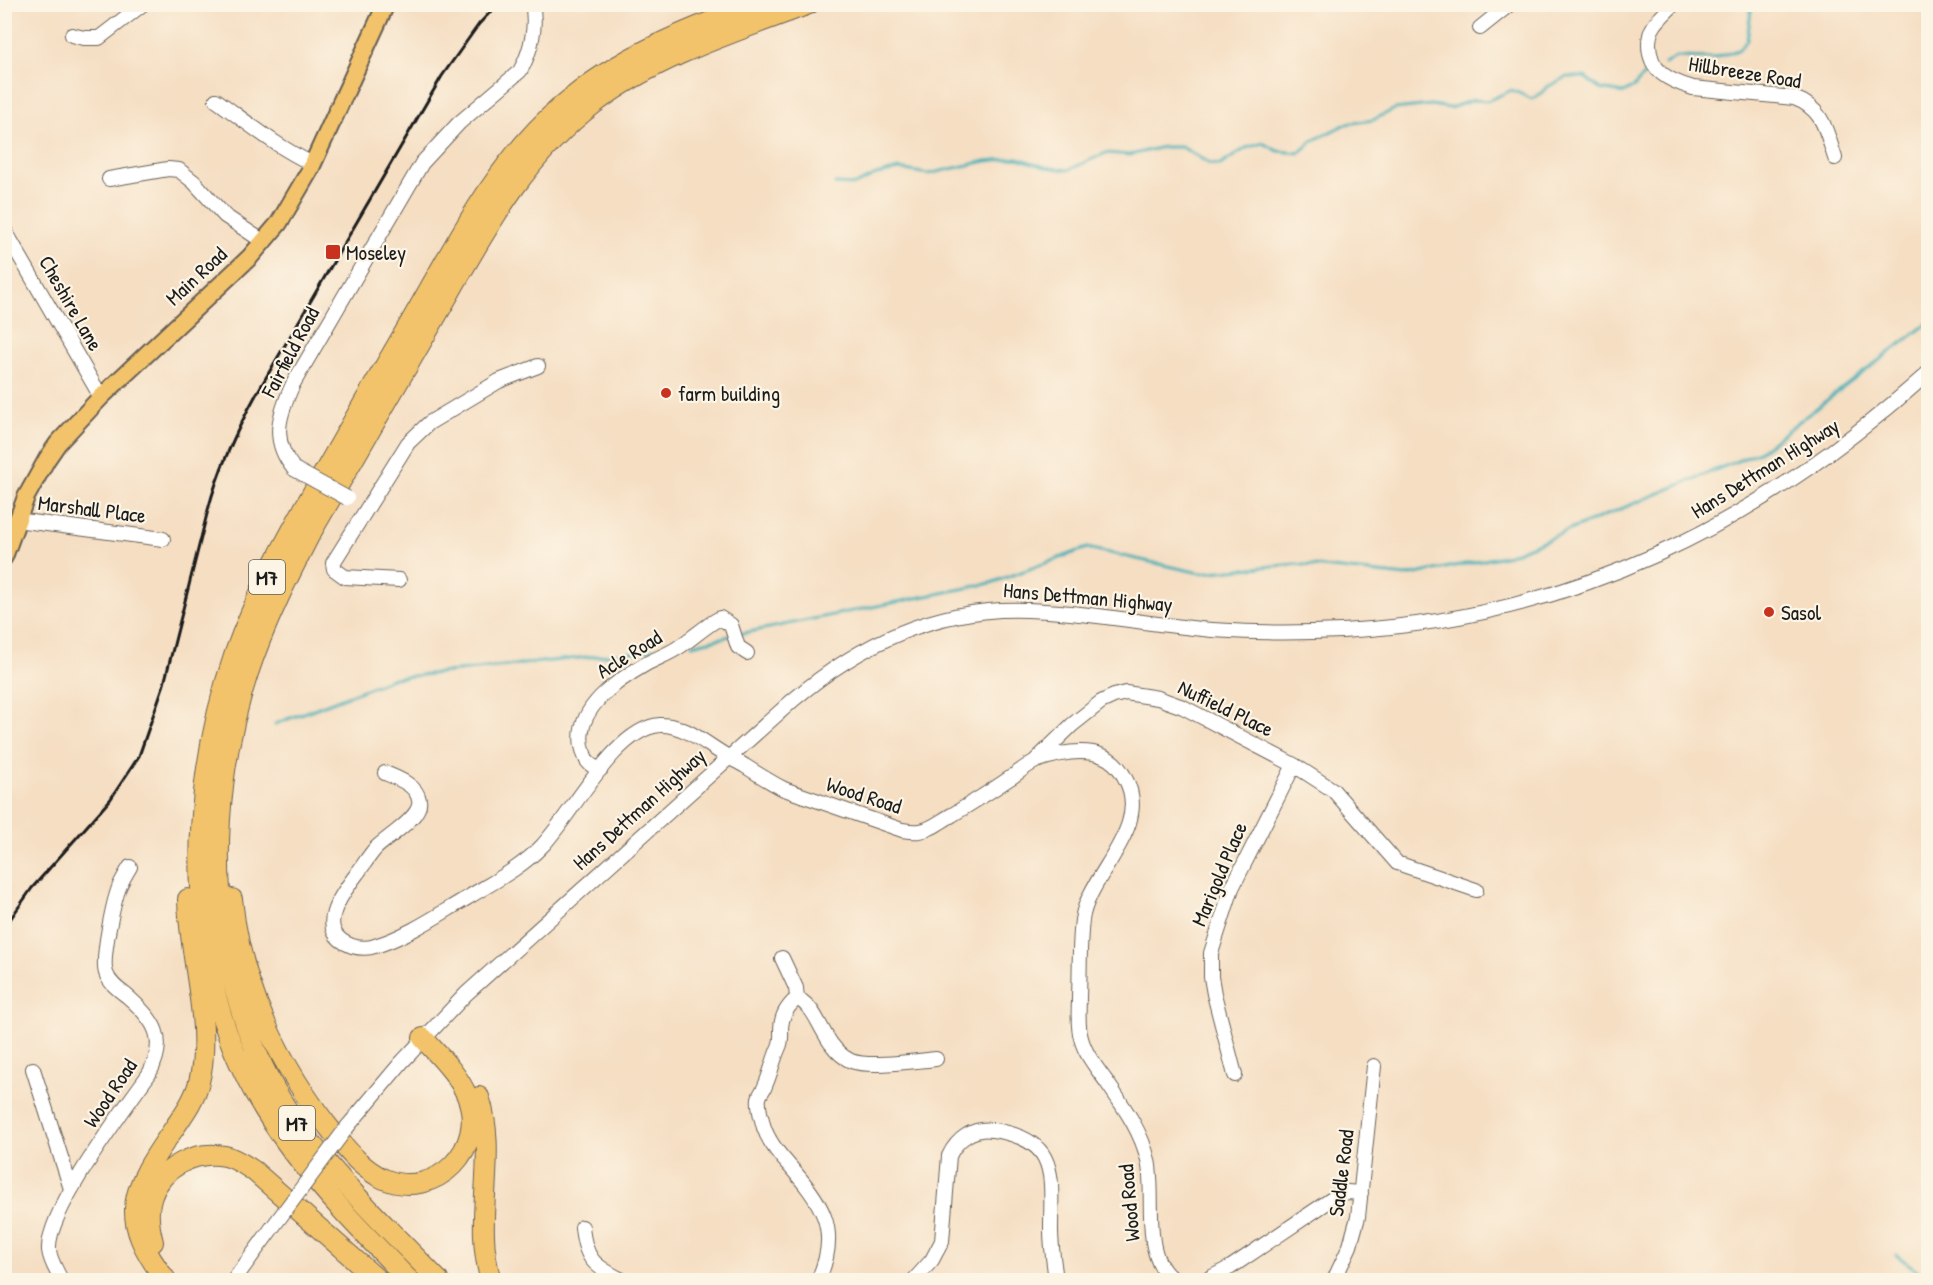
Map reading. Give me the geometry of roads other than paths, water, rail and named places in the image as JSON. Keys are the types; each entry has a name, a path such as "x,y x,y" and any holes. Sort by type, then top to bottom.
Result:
{"highway":[{"name":"M7","path":"409,1281 298,1161 259,1101 241,1065 224,1021 208,958 202,914 200,872 207,774 224,689 246,627 281,549 472,216 510,161 534,132 593,80 671,37 756,4"},
{"name":"M7","path":"438,1281 346,1185 309,1140 288,1110 256,1050 236,993 223,928 219,861 224,777 236,714 248,673 285,582 495,214 528,168 571,122 641,73 706,43 809,4"},
{"path":"166,1281 150,1260 142,1244 134,1213 135,1198 141,1179 183,1116 199,1082 203,1039 188,906 190,830 202,746 212,715 224,689"},
{"path":"224,777 227,848 233,909 242,953 265,1021 288,1069 307,1099 347,1151 370,1171 384,1179 398,1183 422,1183 447,1171 463,1154 469,1135 472,1117 467,1097 457,1077 428,1033"},
{"path":"428,1033 477,1091 484,1113 486,1163 483,1212 484,1247 491,1281"},
{"path":"179,1281 153,1243 148,1213 151,1196 158,1183 178,1164 193,1157 211,1154 226,1156 254,1171 378,1281"}],"main road":[{"name":"Main Road","path":"4,557 16,520 35,479 47,459 73,426 264,242 295,200 386,4"}],"street":[{"path":"72,34 84,38 99,38 143,4"},
{"name":"Fairfield Road","path":"367,510 294,469 283,454 279,431 282,412 293,384 422,163 459,123 520,71 527,60 534,14 532,4"},
{"path":"1480,28 1510,4"},
{"name":"Hillbreeze Road","path":"1674,4 1659,19 1650,33 1651,60 1658,71 1666,78 1693,88 1794,98 1803,101 1818,113 1835,158"},
{"path":"216,100 284,149 313,164"},
{"path":"109,179 168,169 179,170 194,182 225,216 264,242"},
{"name":"Cheshire Lane","path":"4,229 101,397"},
{"path":"399,580 345,577 334,569 333,563 408,443 429,423 499,381 538,366"},
{"name":"Hans Dettman Highway","path":"234,1281 348,1126 428,1033 485,976 728,757 812,683 848,658 893,635 934,621 992,610 1029,610 1212,630 1256,632 1381,628 1503,607 1563,591 1600,578 1679,545 1754,505 1856,435 1929,373"},
{"name":"Marshall Place","path":"16,520 163,539"},
{"name":"Acle Road","path":"601,769 588,764 582,742 584,726 593,705 605,693 627,676 679,648 720,618 731,625 738,647 747,653"},
{"name":"Nuffield Place","path":"1035,762 1092,708 1114,696 1126,693 1158,698 1182,707 1293,765 1340,795 1389,857 1397,863 1476,890"},
{"name":"Wood Road","path":"385,773 409,785 420,800 419,806 410,819 373,851 341,893 335,905 334,929 339,938 360,948 372,947 399,937 510,872 540,849 550,838 601,769 627,740 648,728 660,725 684,730 743,764 768,782 902,830 920,832 971,804 1035,762 1068,754 1093,753 1106,757 1119,767 1131,791 1132,802 1127,828 1083,916 1078,1022 1080,1036 1090,1059 1119,1100 1139,1135 1151,1176 1154,1248 1165,1272 1174,1281"},
{"name":"Marigold Place","path":"1235,1076 1214,994 1210,971 1211,953 1232,888 1293,765"},
{"name":"Wood Road","path":"61,1281 52,1263 49,1250 53,1228 71,1189 149,1074 158,1055 159,1043 153,1024 133,1001 110,981 105,972 105,951 116,900 121,883 130,867"},
{"path":"782,958 796,988 797,998 783,1015 781,1030 776,1034 775,1054 765,1087 759,1096 760,1113 769,1139 825,1213 829,1231 828,1251 818,1281"},
{"path":"797,998 807,1004 816,1015 825,1035 837,1052 848,1060 865,1064 936,1059"},
{"name":"Saddle Road","path":"1334,1281 1355,1229 1360,1207 1374,1066"},
{"path":"33,1069 71,1189"},
{"path":"914,1281 932,1260 942,1241 949,1156 953,1146 976,1131 988,1130 1005,1132 1026,1140 1034,1145 1046,1159 1052,1182 1051,1232 1056,1281"},
{"path":"1206,1281 1232,1267 1338,1194 1360,1193"},
{"path":"582,1227 587,1255 602,1270 622,1281"}],"waterway":[{"path":"1665,64 1676,57 1714,58 1738,50 1747,40 1752,4"},
{"path":"835,184 855,185 876,175 899,169 928,174 986,161 1018,158 1045,167 1068,170 1106,153 1130,155 1163,147 1182,147 1210,164 1220,165 1246,148 1263,143 1278,151 1299,153 1312,141 1346,124 1373,120 1395,109 1431,105 1450,108 1473,100 1487,101 1512,90 1532,99 1547,87 1567,77 1585,77 1600,89 1624,93 1634,87 1646,73"},
{"path":"739,634 991,583 1087,548 1200,573 1295,564 1406,576 1509,555 1759,452 1928,323"},
{"path":"692,645 730,636"},
{"path":"275,724 394,678 662,649"},
{"path":"1896,1255 1928,1278"}],"railway":[{"path":"4,928 32,888 110,800 139,756 164,684 212,494 235,436 257,393 442,76 479,24 498,4"}],"place":[{"name":"Moseley","path":"333,252"},
{"name":"farm building","path":"666,393"},
{"name":"Sasol","path":"1769,612"}]}
